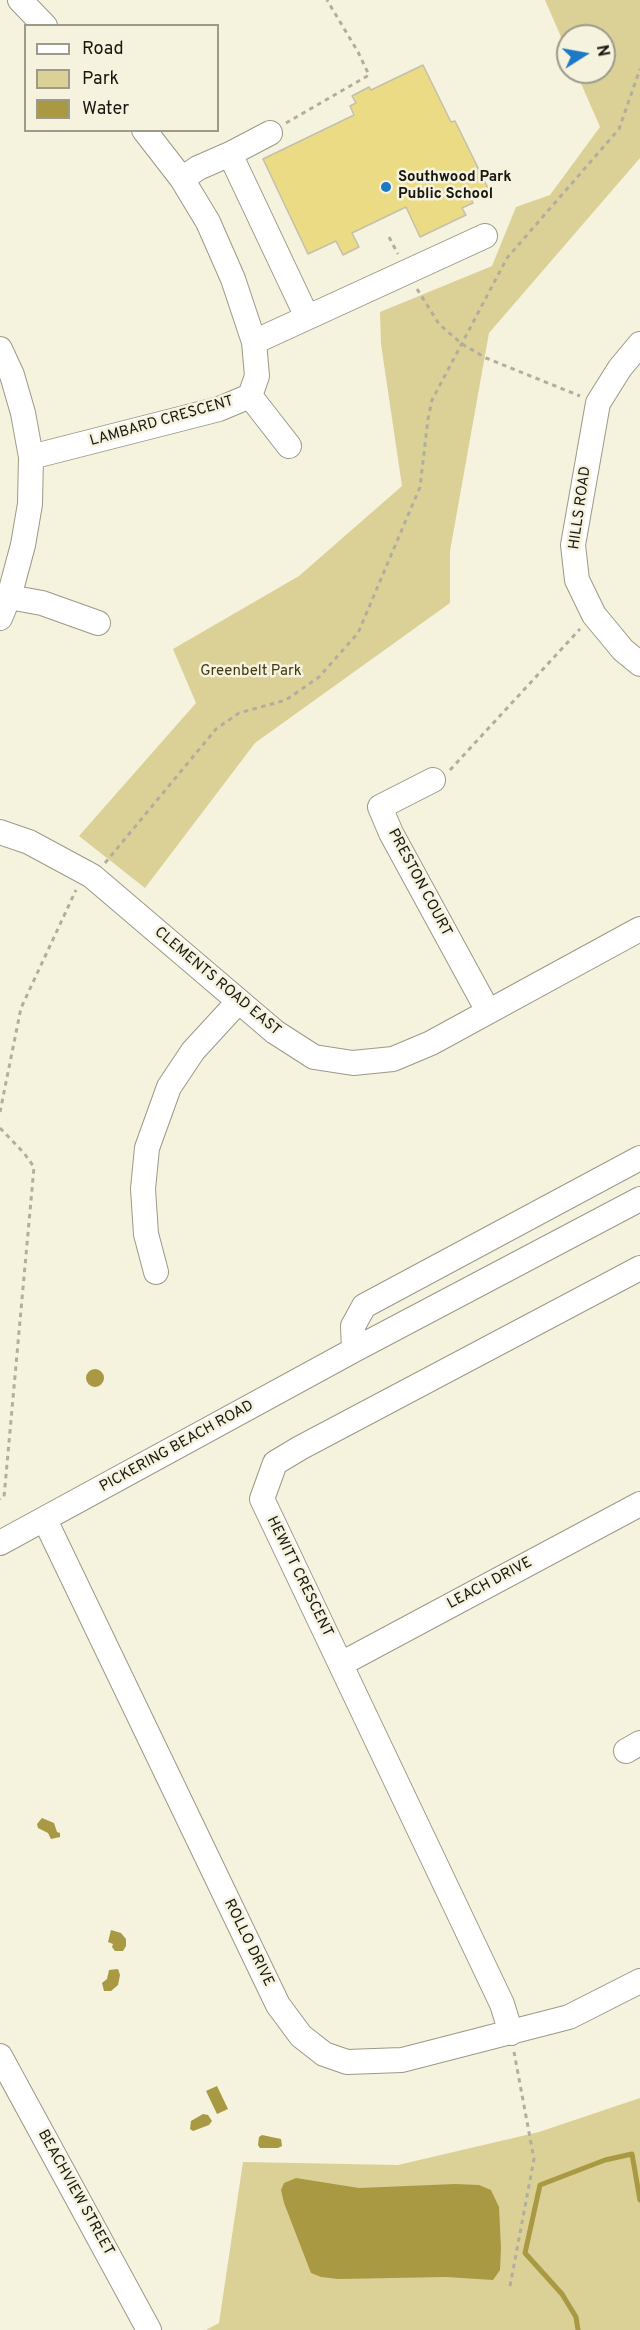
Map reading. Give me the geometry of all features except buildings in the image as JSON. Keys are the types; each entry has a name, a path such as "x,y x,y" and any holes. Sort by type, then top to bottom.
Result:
{"street":[{"path":"20,0 43,24"},
{"name":"LAMBARD CRESCENT","path":"31,457 219,409 250,396 257,376 254,342 232,279 208,222 182,179 146,132"},
{"path":"182,179 198,168 270,133"},
{"path":"230,154 307,317"},
{"path":"254,342 485,236"},
{"name":"HILLS ROAD","path":"640,344 629,356 598,403 573,545 577,580 594,615 623,650 640,664"},
{"path":"0,349 12,375 31,457 30,504 23,545 4,607 42,603 99,623"},
{"path":"250,396 289,446"},
{"name":"PRESTON COURT","path":"433,780 380,807 390,833 488,1011"},
{"name":"CLEMENTS ROAD EAST","path":"0,832 30,842 92,876 275,1032 314,1057 353,1063 393,1059 431,1043 640,929"},
{"path":"156,1272 146,1234 142,1190 147,1148 169,1087 193,1051 238,1002"},
{"path":"354,1350 352,1326 364,1305 640,1158"},
{"name":"PICKERING BEACH ROAD","path":"0,1543 354,1350 640,1198"},
{"name":"HEWITT CRESCENT","path":"511,2032 502,2004 262,1499 275,1464 300,1448 640,1268"},
{"name":"LEACH DRIVE","path":"341,1664 640,1504"},
{"name":"ROLLO DRIVE","path":"45,1520 278,2005 301,2036 324,2054 347,2062 402,2060 569,2017 640,1981"},
{"name":"BEACHVIEW STREET","path":"0,2056 149,2330"}],"path":[{"path":"270,133 369,75 327,0"},
{"path":"0,1112 21,1008 76,891 106,862 216,729 239,713 286,700 319,677 358,633 420,487 432,400 507,258 619,129 640,69"},
{"path":"389,237 407,272 439,324 462,344 486,358 598,403"},
{"path":"433,780 451,769 594,615"},
{"path":"0,1128 34,1167 4,1497 0,1499"},
{"path":"510,2286 534,2159 511,2032"}],"green space":[{"name":"Greenbelt Park","path":"545,0 640,0 640,158 489,333 450,551 450,603 255,743 145,888 79,836 196,703 173,649 299,576 402,486 381,344 380,312 492,266 516,207 550,195 600,127 581,84 616,84 616,24 556,25"},
{"path":"640,2098 640,2330 206,2330 219,2323 243,2162 398,2165 539,2132"}],"water":[{"path":"95,1369 101,1372 104,1378 101,1384 95,1387 89,1384 86,1378 89,1372"},
{"path":"42,1818 54,1823 60,1837 51,1839 48,1833 38,1828 37,1824"},
{"path":"111,1930 121,1933 126,1939 123,1951 115,1951 113,1944 108,1942"},
{"path":"118,1969 120,1975 118,1985 111,1991 104,1991 102,1983 107,1979 109,1970"},
{"path":"217,2086 228,2109 217,2114 206,2091"},
{"path":"203,2114 208,2115 212,2121 209,2125 193,2131 190,2129 191,2121"},
{"path":"262,2135 281,2139 282,2146 260,2148 259,2137"},
{"path":"296,2178 359,2188 455,2184 479,2185 491,2190 499,2207 500,2270 493,2280 446,2277 338,2279 311,2273 281,2190 284,2183"}],"waterway":[{"path":"578,2330 576,2317 562,2294 525,2253 540,2185 605,2160 632,2154 640,2200"}],"place":[{"name":"Southwood Park Public School","path":"386,187"}]}
